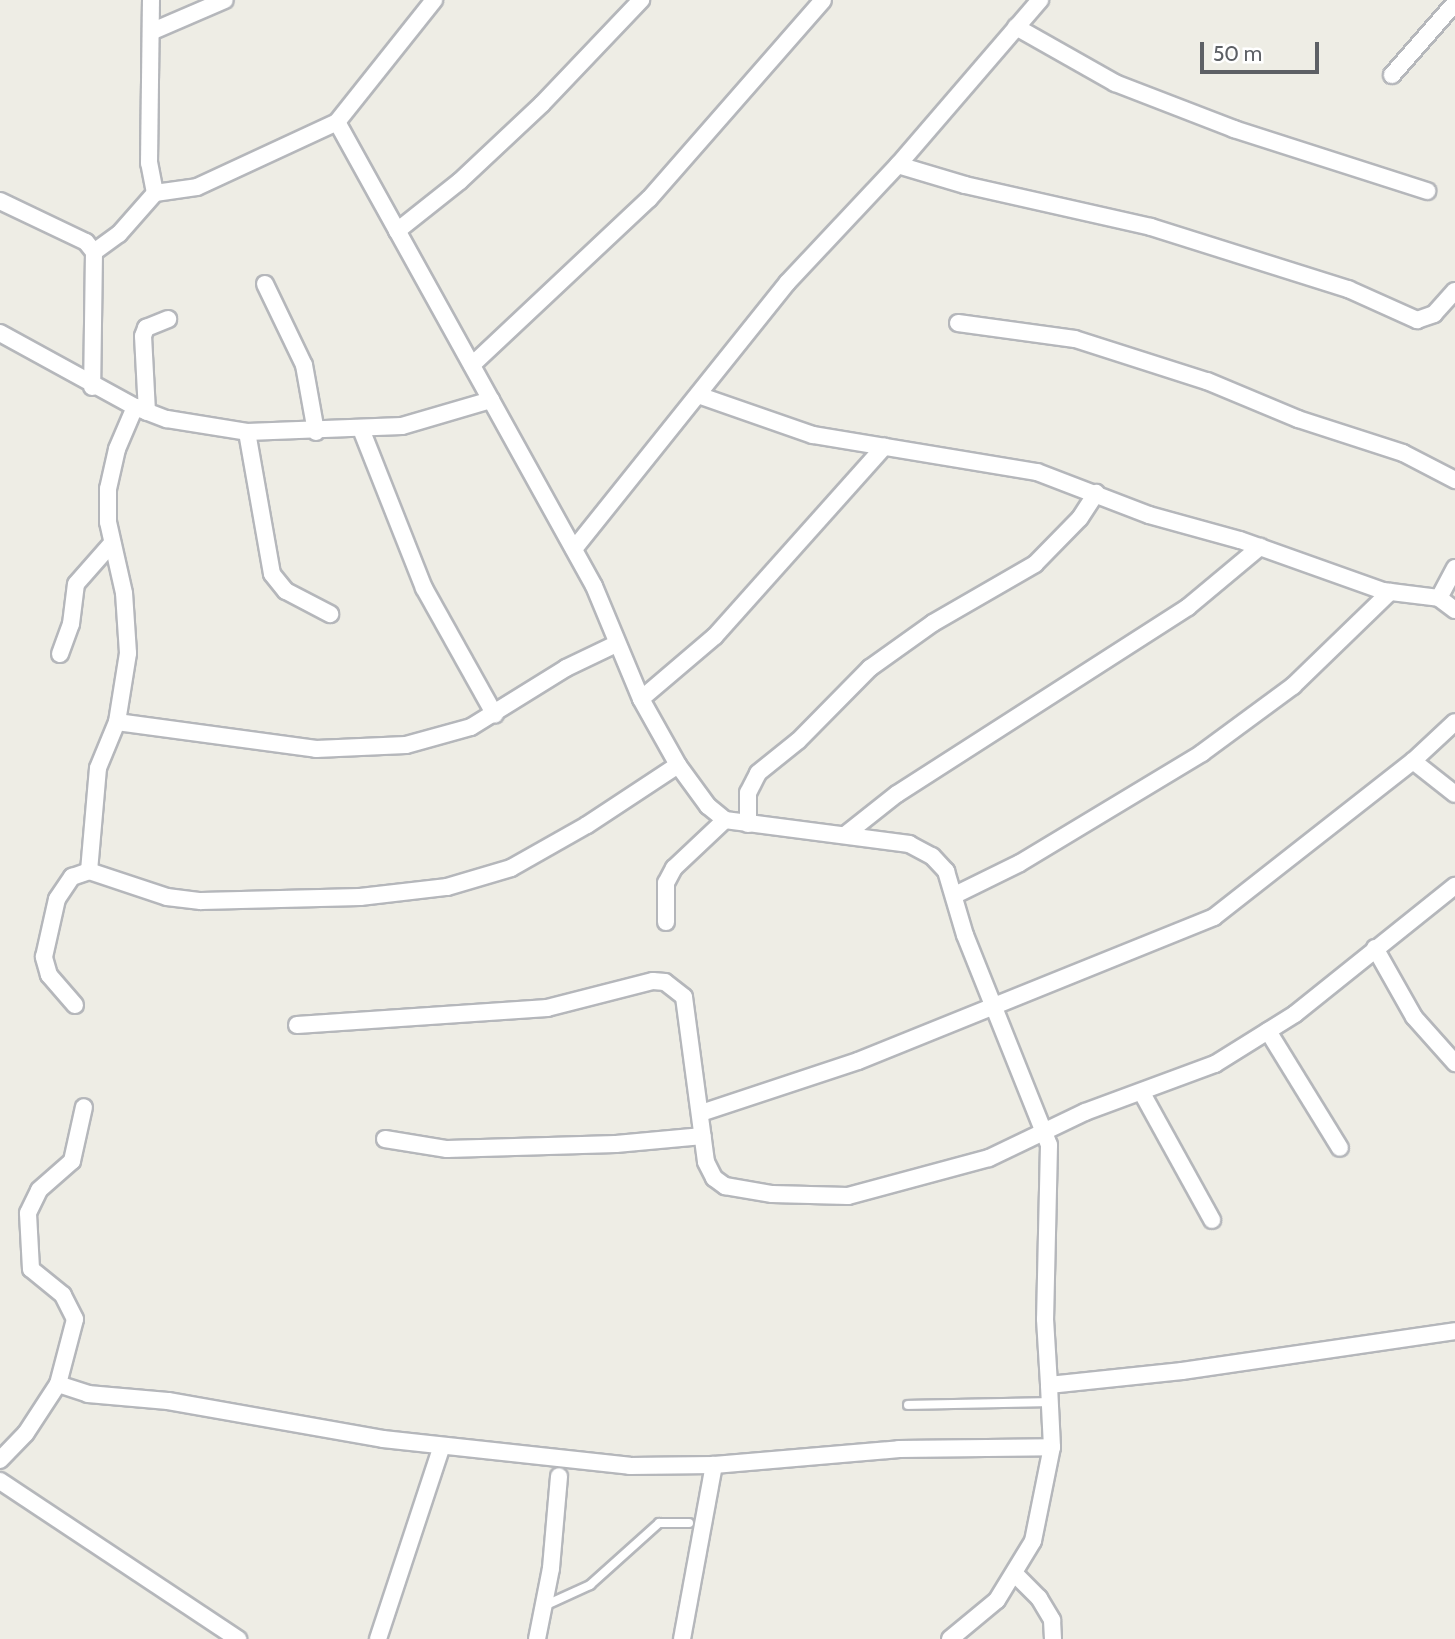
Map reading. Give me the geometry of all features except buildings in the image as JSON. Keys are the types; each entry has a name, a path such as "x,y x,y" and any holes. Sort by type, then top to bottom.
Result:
{"street":[{"path":"151,0 153,31 149,163 155,193"},
{"path":"153,31 225,0"},
{"path":"94,252 119,234 155,193 197,187 337,122 434,0"},
{"path":"397,231 460,181 542,104 641,0"},
{"path":"472,365 649,199 823,0"},
{"path":"574,549 788,282 898,164 1040,0"},
{"path":"1392,75 1451,3"},
{"path":"1016,27 1115,83 1234,129 1427,191"},
{"path":"337,122 600,598 616,644 641,699 678,765 725,820 909,844 925,851 946,871 965,935 1047,1132 1051,1189 1045,1319 1052,1447 1033,1541 1016,1575 997,1600 950,1639"},
{"path":"898,164 965,185 1151,227 1336,284 1417,320 1442,308 1455,291"},
{"path":"0,201 86,242 94,252 92,387"},
{"path":"265,284 304,365 316,432"},
{"path":"89,871 98,768 117,722 128,653 124,593 112,543 108,489 117,449 141,409 143,336 146,328 168,319"},
{"path":"958,323 1075,339 1194,376 1298,419 1403,453 1455,480"},
{"path":"0,333 92,387 141,409 167,419 247,432 361,429 434,419 491,400"},
{"path":"698,395 782,426 884,447 1037,472 1149,515 1260,547 1390,592 1438,598 1455,610"},
{"path":"361,429 424,588 495,715"},
{"path":"247,432 272,574 286,591 330,614"},
{"path":"641,699 715,636 884,447"},
{"path":"748,824 748,793 758,773 798,741 870,668 933,623 1035,564 1080,518 1096,493"},
{"path":"60,654 71,624 76,584 112,543"},
{"path":"845,835 897,794 1188,607 1260,547"},
{"path":"1438,598 1455,568"},
{"path":"955,895 1020,863 1202,753 1293,686 1390,592"},
{"path":"117,722 346,750 432,741 495,715 556,674 616,644"},
{"path":"701,1113 785,1089 1214,917 1413,761 1455,722"},
{"path":"1413,761 1455,794"},
{"path":"75,1004 49,975 44,957 57,899 72,877 89,871 167,897 201,901 360,897 446,887 511,868 587,825 678,765"},
{"path":"666,922 666,883 674,868 725,820"},
{"path":"297,1025 547,1008 653,981 665,982 684,997 709,1171 725,1186 772,1194 848,1196 948,1172 1047,1132 1085,1112 1214,1064 1268,1031 1455,887"},
{"path":"1375,948 1414,1017 1455,1063"},
{"path":"1268,1031 1340,1148"},
{"path":"1142,1093 1212,1220"},
{"path":"0,1461 26,1433 58,1384 75,1319 63,1295 31,1269 27,1213 39,1191 59,1177 72,1161 84,1107"},
{"path":"385,1139 447,1149 616,1144 703,1136"},
{"path":"1049,1385 1182,1371 1455,1331"},
{"path":"58,1384 88,1394 167,1401 442,1446 629,1466 714,1465 899,1449 1052,1447"},
{"path":"378,1639 442,1446"},
{"path":"682,1639 714,1465"},
{"path":"537,1639 544,1606 559,1476"},
{"path":"0,1482 238,1639"},
{"path":"1016,1575 1039,1598 1052,1620 1053,1639"}],"lane":[{"path":"908,1405 1049,1402"},
{"path":"544,1606 590,1585 659,1523 689,1523"}]}
